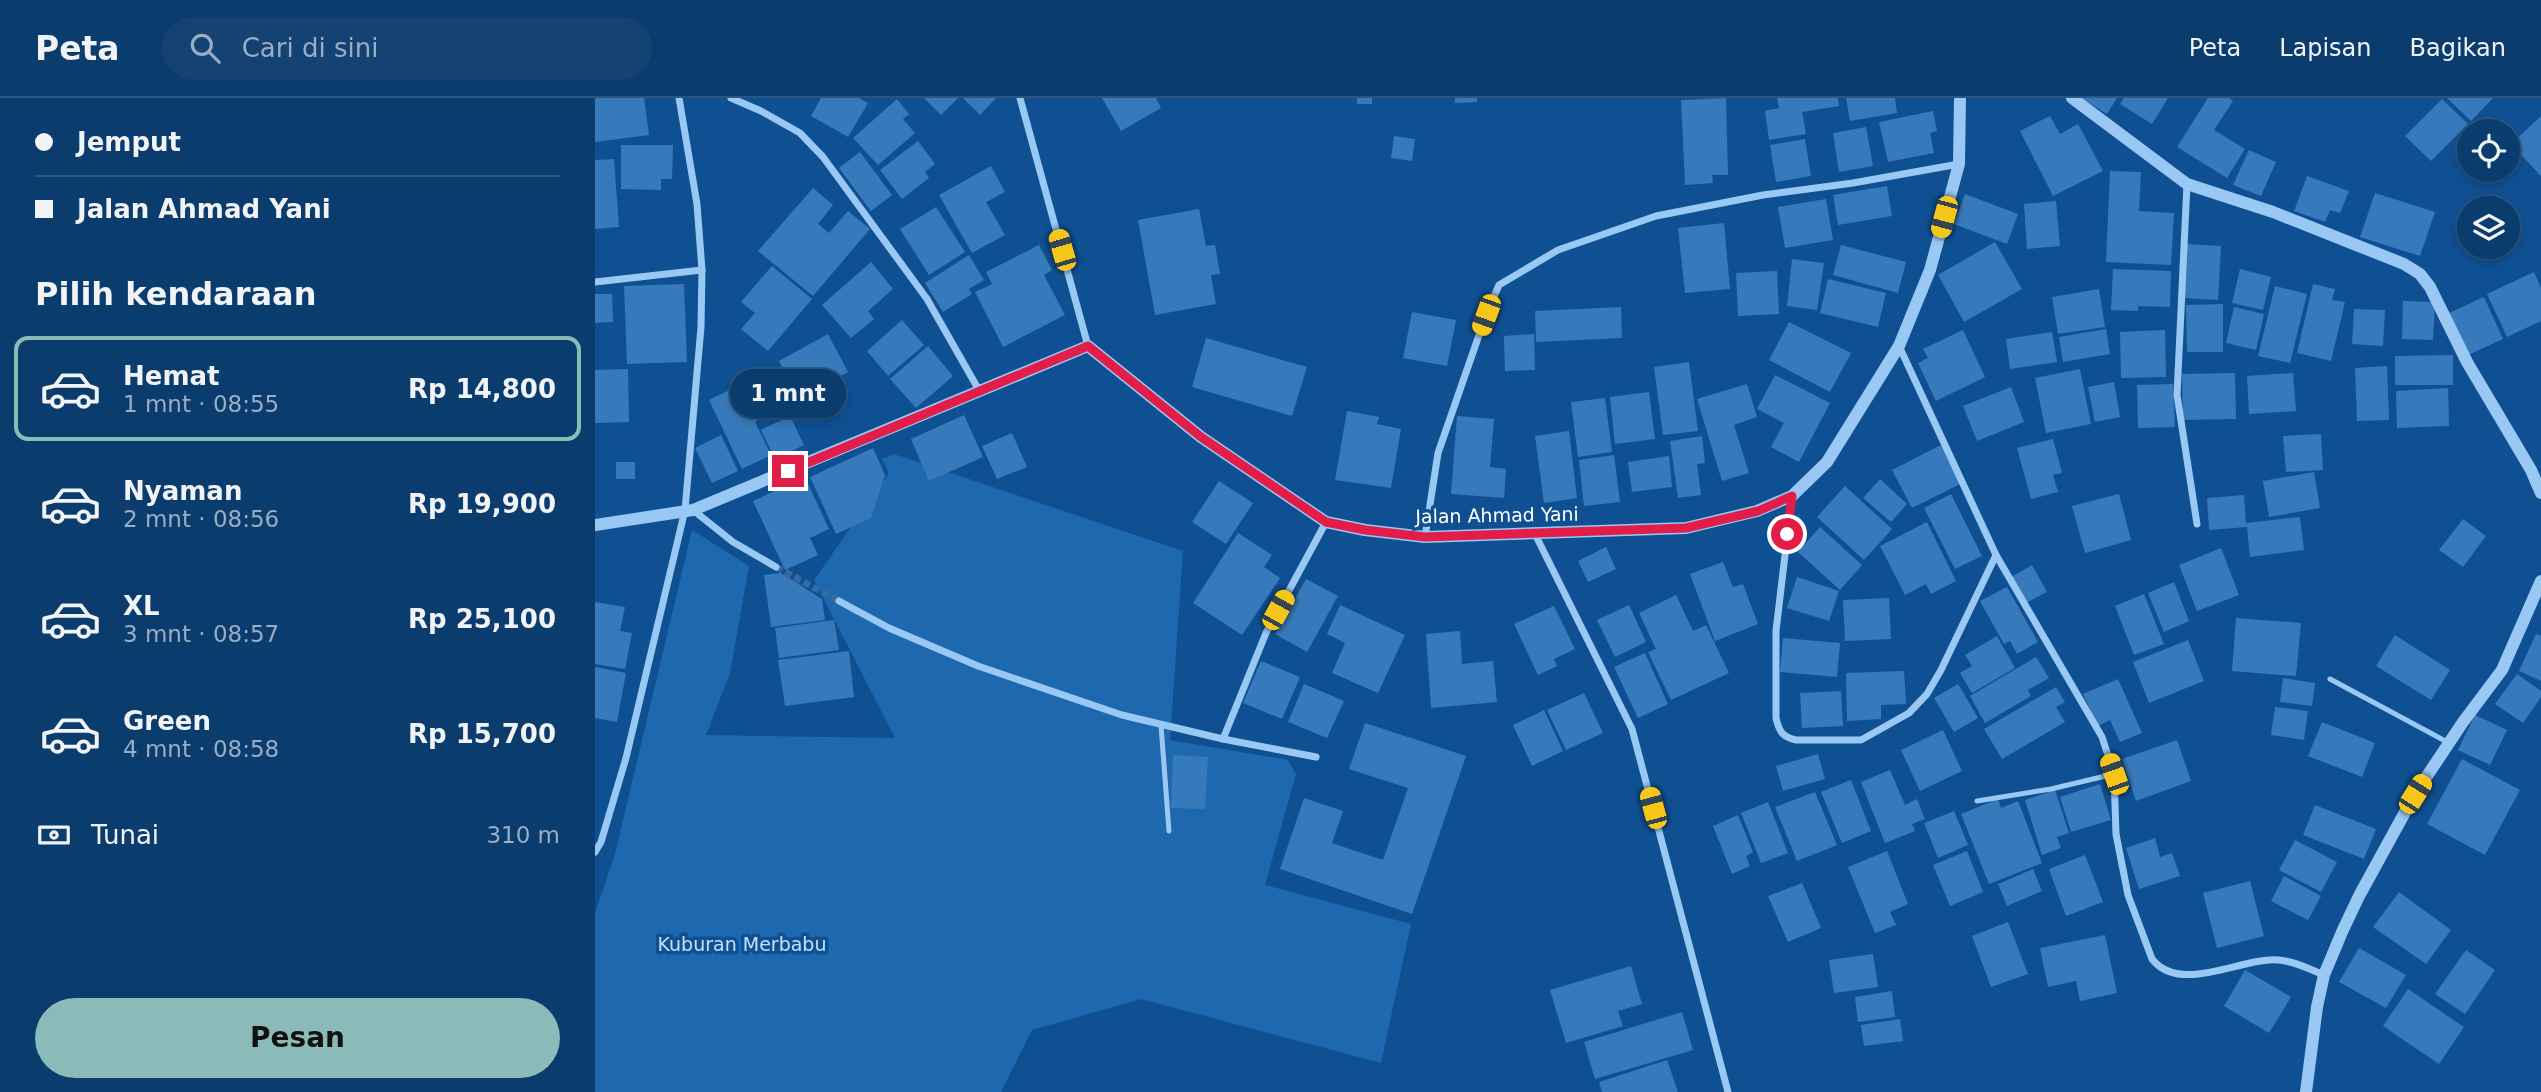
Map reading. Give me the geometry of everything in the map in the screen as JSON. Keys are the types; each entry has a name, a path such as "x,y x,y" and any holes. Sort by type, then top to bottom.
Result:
{"street":[{"path":"595,852 601,842 626,758 689,510 702,270 697,204 679,98"},
{"path":"731,98 800,133 823,157 926,299 980,392"},
{"path":"595,525 689,510 1088,346 1020,98"},
{"name":"Jalan Ahmad Yani","path":"1088,346 1201,437 1326,522 1425,537 1686,528 1758,511 1792,496 1828,462 1899,346 1930,270 1959,164 1960,98"},
{"path":"2072,98 2187,184 2273,212 2405,264 2420,274 2430,287 2467,362 2531,470 2541,493"},
{"path":"1425,537 1438,453 1499,285 1558,250 1656,216 1763,195 1853,183 1959,164"},
{"path":"2187,184 2177,395 2197,524"},
{"path":"595,282 702,270"},
{"path":"1899,346 1996,555 2102,737 2114,774 2116,834 2128,895 2148,952 2157,966 2175,974 2203,973 2266,960 2279,960 2294,962 2324,975"},
{"path":"1792,496 1776,631 1776,718 1779,730 1786,737 1796,740 1861,740 1909,713 1927,694 1941,670 1996,555"},
{"path":"689,510 733,542 776,567"},
{"path":"1223,738 1266,633 1326,522"},
{"path":"1535,534 1632,729 1728,1092"},
{"path":"2306,1092 2324,975 2359,896 2415,794 2502,670 2541,581"},
{"path":"839,601 889,628 978,666 1122,715 1316,757"}],"lane":[{"path":"2330,679 2449,743"},
{"path":"1161,725 1170,831"},
{"path":"1977,802 2114,774"}],"green space":[{"name":"Kuburan Merbabu","path":"894,454 1183,551 1170,740 1288,760 1296,774 1265,885 1411,924 1381,1063 1141,999 1032,1030 1001,1092 595,1092 595,913 615,854 692,530 749,566 730,673 706,735 895,738 814,580 889,473 882,459"}],"building":[{"path":"595,98 644,98 649,135 595,142"},
{"path":"821,98 859,98 868,103 848,137 811,116"},
{"path":"924,98 958,98 941,115"},
{"path":"963,98 996,98 980,115"},
{"path":"1102,98 1156,98 1161,108 1121,131"},
{"path":"1357,98 1372,98 1372,104 1357,104"},
{"path":"1455,98 1477,98 1477,102 1455,103"},
{"path":"1726,98 1728,175 1712,175 1713,183 1685,185 1681,100"},
{"path":"1777,98 1838,98 1839,106 1802,112 1806,134 1769,140 1765,111 1779,108"},
{"path":"1846,98 1895,98 1897,113 1850,121"},
{"path":"2081,98 2117,98 2107,114"},
{"path":"2124,98 2168,98 2152,124 2120,104"},
{"path":"2208,98 2229,98 2233,101 2214,130 2245,149 2227,178 2177,147"},
{"path":"2447,98 2493,98 2473,119 2469,119"},
{"path":"897,99 909,114 903,119 915,133 878,165 853,138"},
{"path":"2442,99 2463,119 2457,119 2457,135 2431,161 2405,136"},
{"path":"1933,111 1937,131 1930,133 1934,153 1888,162 1879,122"},
{"path":"2050,116 2060,134 2078,124 2103,171 2053,196 2020,131"},
{"path":"2541,116 2541,176 2520,154 2520,136"},
{"path":"1866,127 1873,166 1839,172 1833,133"},
{"path":"1394,136 1415,139 1412,161 1391,158"},
{"path":"1805,139 1811,176 1776,182 1770,145"},
{"path":"918,141 935,164 925,172 929,178 902,199 880,170"},
{"path":"621,145 673,145 672,179 661,179 661,190 621,189"},
{"path":"2249,150 2276,162 2261,196 2233,185"},
{"path":"860,152 892,195 871,211 839,168"},
{"path":"614,159 619,227 595,229 595,160"},
{"path":"991,166 1005,192 986,202 1005,235 972,253 939,195"},
{"path":"2110,171 2141,172 2139,211 2174,213 2171,265 2106,262"},
{"path":"2307,176 2349,191 2340,213 2330,210 2325,222 2294,211"},
{"path":"1887,186 1892,216 1838,225 1833,195"},
{"path":"813,188 833,205 818,224 829,233 848,211 870,229 813,296 758,251"},
{"path":"2375,193 2435,212 2420,256 2360,237"},
{"path":"1965,194 2018,214 2007,244 1954,224"},
{"path":"1826,199 1833,240 1785,248 1778,207"},
{"path":"2056,201 2060,246 2027,249 2024,204"},
{"path":"936,207 965,252 929,275 900,229"},
{"path":"1199,209 1206,246 1215,245 1220,274 1211,275 1216,304 1155,315 1138,220"},
{"path":"1724,223 1730,289 1685,293 1678,228"},
{"path":"1995,242 2022,289 1964,322 1938,275"},
{"path":"2186,244 2221,246 2218,300 2183,298"},
{"path":"1039,245 1052,270 1044,275 1065,315 1003,347 975,292 992,284 986,272"},
{"path":"1841,245 1906,262 1898,293 1833,275"},
{"path":"969,255 984,280 969,289 972,294 943,312 925,283"},
{"path":"1792,259 1824,263 1817,310 1787,306"},
{"path":"871,262 893,289 868,311 874,319 851,338 822,305"},
{"path":"772,266 812,299 768,351 741,329 755,313 741,302"},
{"path":"2113,269 2171,271 2170,307 2138,306 2138,311 2111,310"},
{"path":"2240,269 2271,277 2263,310 2232,303"},
{"path":"1777,271 1779,314 1738,316 1736,273"},
{"path":"2534,272 2541,288 2541,321 2507,337 2487,294"},
{"path":"1828,279 1886,293 1878,327 1820,313"},
{"path":"684,284 687,362 627,364 624,286"},
{"path":"2313,284 2335,289 2332,300 2345,302 2331,361 2297,353"},
{"path":"2275,286 2307,294 2290,363 2258,356"},
{"path":"2099,289 2105,327 2058,334 2052,297"},
{"path":"595,294 612,294 613,322 595,323"},
{"path":"2484,297 2503,339 2468,355 2449,313"},
{"path":"2403,301 2435,302 2433,340 2402,339"},
{"path":"2223,304 2223,352 2187,352 2186,305"},
{"path":"1621,307 1622,338 1536,342 1535,311"},
{"path":"2234,307 2264,314 2256,350 2226,343"},
{"path":"2354,309 2385,310 2383,346 2352,344"},
{"path":"1412,312 1456,320 1447,366 1403,358"},
{"path":"902,320 924,345 888,376 867,351"},
{"path":"1789,322 1851,353 1830,392 1769,360"},
{"path":"2106,329 2110,354 2063,362 2059,337"},
{"path":"1963,330 1985,377 1936,401 1918,363 1928,358 1923,349"},
{"path":"2165,330 2166,377 2121,378 2120,332"},
{"path":"2052,332 2057,362 2010,369 2006,339"},
{"path":"828,334 848,372 818,388 809,372 790,383 779,361"},
{"path":"1534,334 1535,370 1505,371 1504,336"},
{"path":"1206,338 1307,367 1292,416 1192,387"},
{"path":"928,346 953,376 916,408 890,379"},
{"path":"2453,355 2453,385 2395,385 2395,356"},
{"path":"1689,362 1698,431 1663,435 1654,367"},
{"path":"2387,366 2389,420 2357,421 2355,368"},
{"path":"628,369 629,422 595,423 595,370"},
{"path":"2080,369 2091,424 2046,433 2035,378"},
{"path":"2235,373 2236,419 2183,420 2182,374"},
{"path":"2293,373 2296,411 2249,414 2247,376"},
{"path":"1775,375 1830,403 1799,462 1771,447 1784,423 1757,409"},
{"path":"2114,382 2120,417 2095,422 2088,387"},
{"path":"742,384 760,419 755,422 771,455 742,469 709,400"},
{"path":"1747,384 1757,417 1734,425 1749,473 1722,481 1697,399"},
{"path":"2173,384 2175,427 2138,428 2137,385"},
{"path":"2011,387 2024,422 1977,441 1963,406"},
{"path":"2448,388 2449,426 2397,428 2396,391"},
{"path":"1649,392 1655,439 1615,444 1610,397"},
{"path":"1605,398 1612,452 1578,457 1571,402"},
{"path":"1347,411 1379,417 1377,424 1401,429 1391,488 1335,480"},
{"path":"964,415 983,457 929,481 911,439"},
{"path":"790,416 804,445 775,459 761,430"},
{"path":"1457,416 1494,419 1490,467 1506,469 1504,498 1451,494"},
{"path":"1569,431 1577,498 1544,503 1535,436"},
{"path":"1012,433 1027,467 997,479 982,446"},
{"path":"2321,434 2323,470 2286,472 2283,436"},
{"path":"721,435 738,471 712,483 695,448"},
{"path":"1702,436 1705,463 1697,464 1701,495 1678,498 1670,441"},
{"path":"2053,439 2062,473 2053,475 2058,492 2031,499 2017,448"},
{"path":"1941,445 1960,484 1912,508 1892,470"},
{"path":"873,448 885,475 871,518 836,534 810,477"},
{"path":"1614,455 1620,502 1584,506 1579,460"},
{"path":"1669,456 1672,487 1632,492 1628,462"},
{"path":"616,462 635,462 635,479 616,479"},
{"path":"2314,472 2320,508 2269,517 2263,481"},
{"path":"805,477 829,529 810,538 818,555 785,570 753,501"},
{"path":"1880,479 1907,504 1891,522 1863,498"},
{"path":"1219,481 1253,503 1226,544 1192,522"},
{"path":"1845,486 1892,529 1864,560 1817,517"},
{"path":"1951,494 1982,556 1955,569 1924,508"},
{"path":"2119,494 2131,540 2085,553 2072,506"},
{"path":"2244,495 2246,523 2300,517 2304,550 2250,557 2247,527 2209,530 2207,498"},
{"path":"2463,519 2486,536 2463,567 2439,550"},
{"path":"1927,522 1956,581 1931,594 1926,584 1905,595 1880,546"},
{"path":"1820,527 1862,565 1840,590 1798,552"},
{"path":"1238,533 1272,555 1264,567 1280,578 1242,635 1193,603"},
{"path":"1606,547 1616,569 1588,582 1578,561"},
{"path":"2221,548 2239,595 2197,611 2179,565"},
{"path":"1723,562 1733,587 1743,584 1758,624 1715,641 1690,574"},
{"path":"2032,565 2047,592 2026,603 2011,577"},
{"path":"781,573 822,599 825,620 771,627 764,575"},
{"path":"1797,577 1839,591 1829,621 1787,608"},
{"path":"1306,579 1338,596 1307,652 1275,634"},
{"path":"2174,582 2189,621 2164,632 2148,593"},
{"path":"2007,587 2038,642 2017,654 2010,641 2004,644 1980,601"},
{"path":"2144,594 2164,644 2134,655 2115,606"},
{"path":"1676,595 1693,631 1706,625 1729,673 1671,700 1648,652 1656,649 1639,613"},
{"path":"1889,598 1891,639 1845,641 1843,600"},
{"path":"595,602 625,607 620,631 632,633 625,669 595,664"},
{"path":"1340,605 1405,635 1378,693 1332,673 1345,643 1327,634"},
{"path":"1629,605 1646,642 1615,657 1597,620"},
{"path":"1554,606 1575,649 1554,659 1557,666 1538,675 1514,624"},
{"path":"2236,618 2301,623 2296,676 2232,671"},
{"path":"834,620 839,650 779,658 775,628"},
{"path":"1460,631 1462,664 1493,661 1497,702 1431,708 1426,634"},
{"path":"2536,634 2541,636 2541,681 2519,671"},
{"path":"2395,635 2450,670 2431,700 2376,666"},
{"path":"1997,636 2015,668 1972,693 1960,673 1972,666 1965,655"},
{"path":"1783,638 1840,643 1837,677 1780,672"},
{"path":"2188,640 2204,681 2149,703 2133,662"},
{"path":"849,651 854,697 785,706 778,660"},
{"path":"1645,653 1668,704 1638,718 1614,667"},
{"path":"2036,657 2049,678 2028,690 2031,696 1985,723 1970,696"},
{"path":"1261,661 1300,677 1282,719 1243,703"},
{"path":"595,667 626,673 617,722 595,718"},
{"path":"1904,671 1906,704 1881,705 1881,719 1847,721 1846,673"},
{"path":"2517,674 2541,691 2541,697 2523,723 2495,704"},
{"path":"2283,678 2315,683 2312,706 2280,702"},
{"path":"2118,679 2142,733 2120,742 2110,720 2098,726 2083,694"},
{"path":"1304,684 1344,701 1327,738 1288,722"},
{"path":"1958,684 1978,718 1954,732 1934,698"},
{"path":"2056,687 2065,702 2056,707 2065,722 2002,759 1984,729"},
{"path":"1841,691 1843,726 1802,728 1800,693"},
{"path":"1584,693 1603,733 1566,750 1547,710"},
{"path":"2275,707 2308,711 2304,740 2271,735"},
{"path":"1544,710 1563,751 1532,766 1513,725"},
{"path":"2475,715 2507,730 2490,765 2458,750"},
{"path":"2322,722 2375,743 2362,777 2308,756"},
{"path":"1365,723 1466,756 1412,914 1280,869 1304,798 1343,811 1332,843 1383,860 1408,788 1349,769"},
{"path":"1943,730 1962,771 1920,791 1901,750"},
{"path":"2177,740 2191,781 2136,801 2122,759"},
{"path":"1818,754 1825,779 1783,791 1776,766"},
{"path":"1173,755 1208,757 1205,809 1171,808"},
{"path":"2462,759 2520,790 2485,855 2427,824"},
{"path":"1890,770 1905,805 1917,799 1925,819 1912,824 1915,831 1885,843 1861,782"},
{"path":"1851,780 1871,831 1842,843 1821,792"},
{"path":"2100,784 2111,820 2071,832 2060,797"},
{"path":"2055,790 2069,833 2057,837 2061,848 2042,855 2025,800"},
{"path":"1815,792 1837,845 1797,861 1775,807"},
{"path":"1998,799 2001,808 2018,801 2042,863 1989,884 1961,814"},
{"path":"1768,802 1788,853 1761,863 1741,813"},
{"path":"2315,805 2376,829 2364,859 2303,835"},
{"path":"1954,811 1968,845 1938,858 1924,823"},
{"path":"1738,815 1753,852 1746,856 1750,866 1732,874 1713,826"},
{"path":"2155,838 2160,857 2172,853 2180,876 2139,889 2126,848"},
{"path":"2295,840 2337,862 2321,892 2279,870"},
{"path":"1887,851 1908,904 1890,912 1896,925 1875,933 1848,867"},
{"path":"1967,851 1983,892 1950,906 1933,865"},
{"path":"2085,855 2103,902 2066,916 2049,869"},
{"path":"2033,869 2042,891 2007,906 1998,884"},
{"path":"2284,876 2321,896 2308,920 2271,901"},
{"path":"2250,881 2264,936 2217,948 2203,893"},
{"path":"1802,883 1821,928 1788,942 1768,896"},
{"path":"2399,892 2451,930 2426,964 2373,927"},
{"path":"2008,922 2028,974 1991,987 1972,936"},
{"path":"2105,935 2117,993 2080,1001 2076,981 2048,987 2040,948"},
{"path":"2359,948 2406,975 2386,1008 2339,982"},
{"path":"2466,950 2495,970 2465,1014 2435,994"},
{"path":"1873,954 1878,987 1834,993 1829,960"},
{"path":"1631,966 1642,1004 1618,1011 1623,1026 1566,1043 1550,990"},
{"path":"2245,970 2291,997 2269,1033 2224,1006"},
{"path":"2408,989 2464,1027 2439,1064 2383,1026"},
{"path":"1892,991 1895,1017 1858,1022 1855,997"},
{"path":"1682,1012 1693,1050 1595,1079 1584,1042"},
{"path":"1900,1019 1903,1041 1864,1046 1861,1025"},
{"path":"1667,1060 1678,1092 1602,1092 1599,1082"}],"tunnel":[{"path":"776,567 839,601"}],"route":[{"path":"788,471 1088,346 1201,437 1326,522 1425,537 1686,528 1758,511 1792,496 1787,534"}]}
